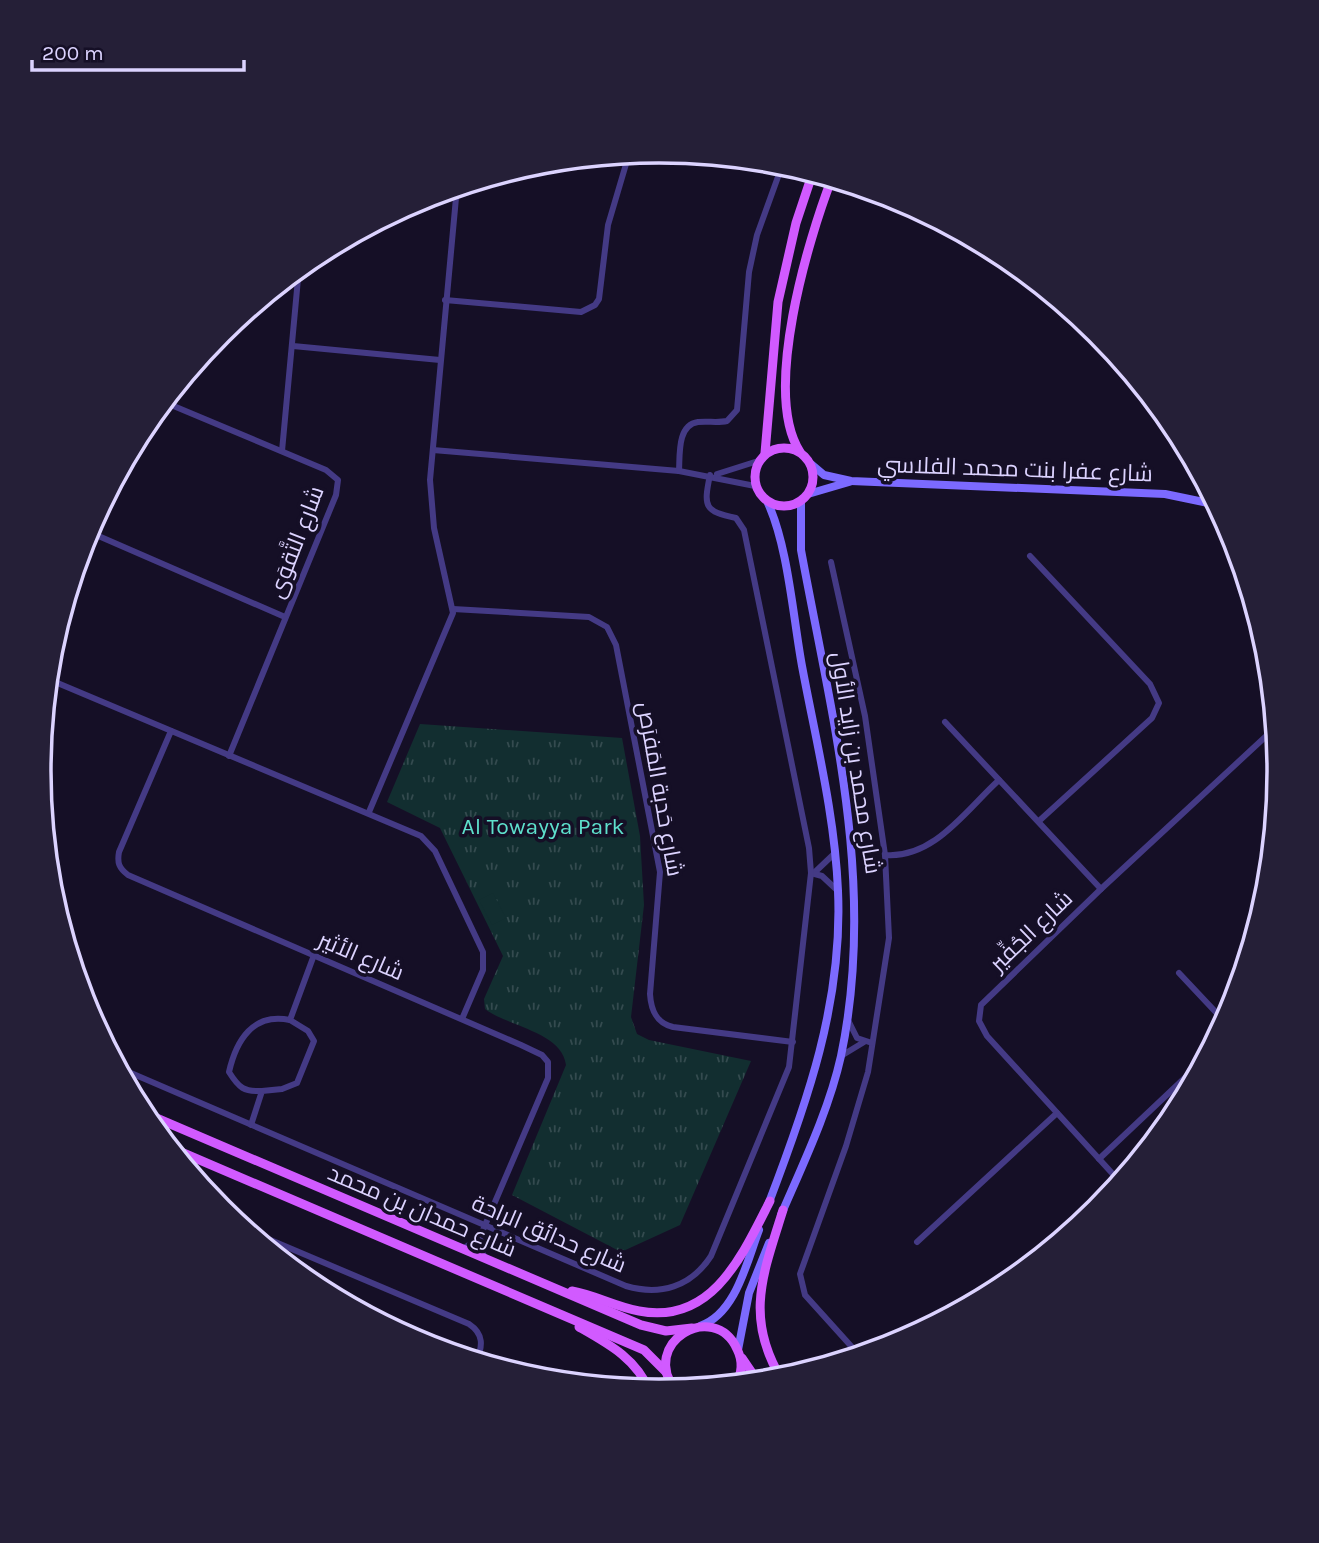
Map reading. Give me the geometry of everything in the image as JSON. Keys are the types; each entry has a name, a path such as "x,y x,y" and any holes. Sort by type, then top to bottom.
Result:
{"main road":[{"path":"811,182 786,258 778,302 762,457 755,469 755,486 767,501 784,506 804,497 812,484 811,464 800,452 790,432 786,407 789,350 804,263 829,187"},
{"path":"762,457 782,447 800,452"},
{"name":"شارع عفرا بنت محمد الفلاسي","path":"811,464 824,475 851,481 1165,494 1205,502"},
{"name":"شارع عفرا بنت محمد الفلاسي","path":"804,497 851,481"},
{"name":"شارع محمد بن زايد الأول","path":"739,1352 749,1293 820,1120 841,1056 854,971 856,927 853,846 801,550 804,497"},
{"name":"شارع محمد بن زايد الأول","path":"694,1328 715,1319 731,1298 770,1202 802,1118 822,1051 834,979 838,891 835,853 781,552 767,501"},
{"name":"شارع حمدان بن محمد","path":"160,1120 650,1328 666,1331 694,1328 718,1330 732,1340 739,1352"},
{"name":"شارع حمدان بن محمد","path":"187,1155 644,1350 669,1380"},
{"path":"554,1287 585,1293 636,1311 667,1313 682,1310 711,1296 720,1287 770,1202"},
{"path":"776,1369 765,1349 758,1316 762,1277 783,1210"},
{"path":"541,1305 619,1350 638,1369 644,1380"},
{"path":"667,1380 671,1345 680,1335 694,1328"},
{"path":"739,1352 752,1373"},
{"path":"738,1375 741,1366 739,1352"}],"street":[{"path":"445,300 581,312 595,305 599,299 610,214 626,164"},
{"path":"679,471 682,439 687,427 696,422 727,421 737,410 749,272 757,235 779,174"},
{"path":"369,812 453,609 430,500 456,198"},
{"path":"282,451 298,282"},
{"path":"293,346 440,360"},
{"name":"شارع التَّقوَى","path":"173,406 333,474 339,488 229,756"},
{"path":"433,450 679,471 755,486"},
{"path":"710,475 735,471 762,457"},
{"name":"شارع حدائق الراحة","path":"130,1073 626,1286 657,1292 680,1285 700,1270 711,1256 783,1084 793,1042 813,873 744,530 736,518 716,515 709,509 706,502 710,475"},
{"path":"98,536 285,617"},
{"path":"1030,556 1150,684 1159,702 1152,718 1039,821"},
{"path":"831,562 865,716 885,855 889,938 859,1104 800,1274 805,1295 853,1349"},
{"name":"شارع حَدبة المَفرَص","path":"453,609 589,617 607,627 616,645 660,872 651,1010 664,1025 793,1042"},
{"path":"57,683 412,830 431,846 483,953 483,970 462,1019"},
{"path":"945,722 1101,888"},
{"name":"شارع الأثير","path":"171,731 119,852 121,870 542,1055 550,1070 480,1237"},
{"name":"شارع الجُفِّير","path":"1114,1176 987,1036 979,1014 987,997 1267,735"},
{"path":"885,855 911,854 929,846 999,780"},
{"path":"835,853 813,873 838,891"},
{"path":"290,1020 314,955"},
{"path":"1179,973 1217,1014"},
{"path":"274,1016 290,1020 308,1031 314,1041 311,1053 297,1083 282,1089 262,1091 247,1091 239,1087 229,1073 233,1053 251,1027 274,1016"},
{"path":"847,1017 853,1034 868,1043"},
{"path":"841,1056 868,1043"},
{"path":"1099,1159 1187,1076"},
{"path":"251,1125 262,1091"},
{"path":"917,1242 1057,1113"},
{"path":"463,1249 480,1237 484,1258"},
{"path":"273,1241 469,1324 481,1340 478,1352"}],"green space":[{"name":"Al Towayya Park","path":"420,724 622,738 640,836 644,905 631,1017 637,1034 649,1040 751,1061 680,1225 621,1252 512,1195 566,1065 555,1045 545,1038 485,1009 484,999 503,956 440,828 387,802"},
{"path":"493,893 506,918 492,925 479,900"}]}
